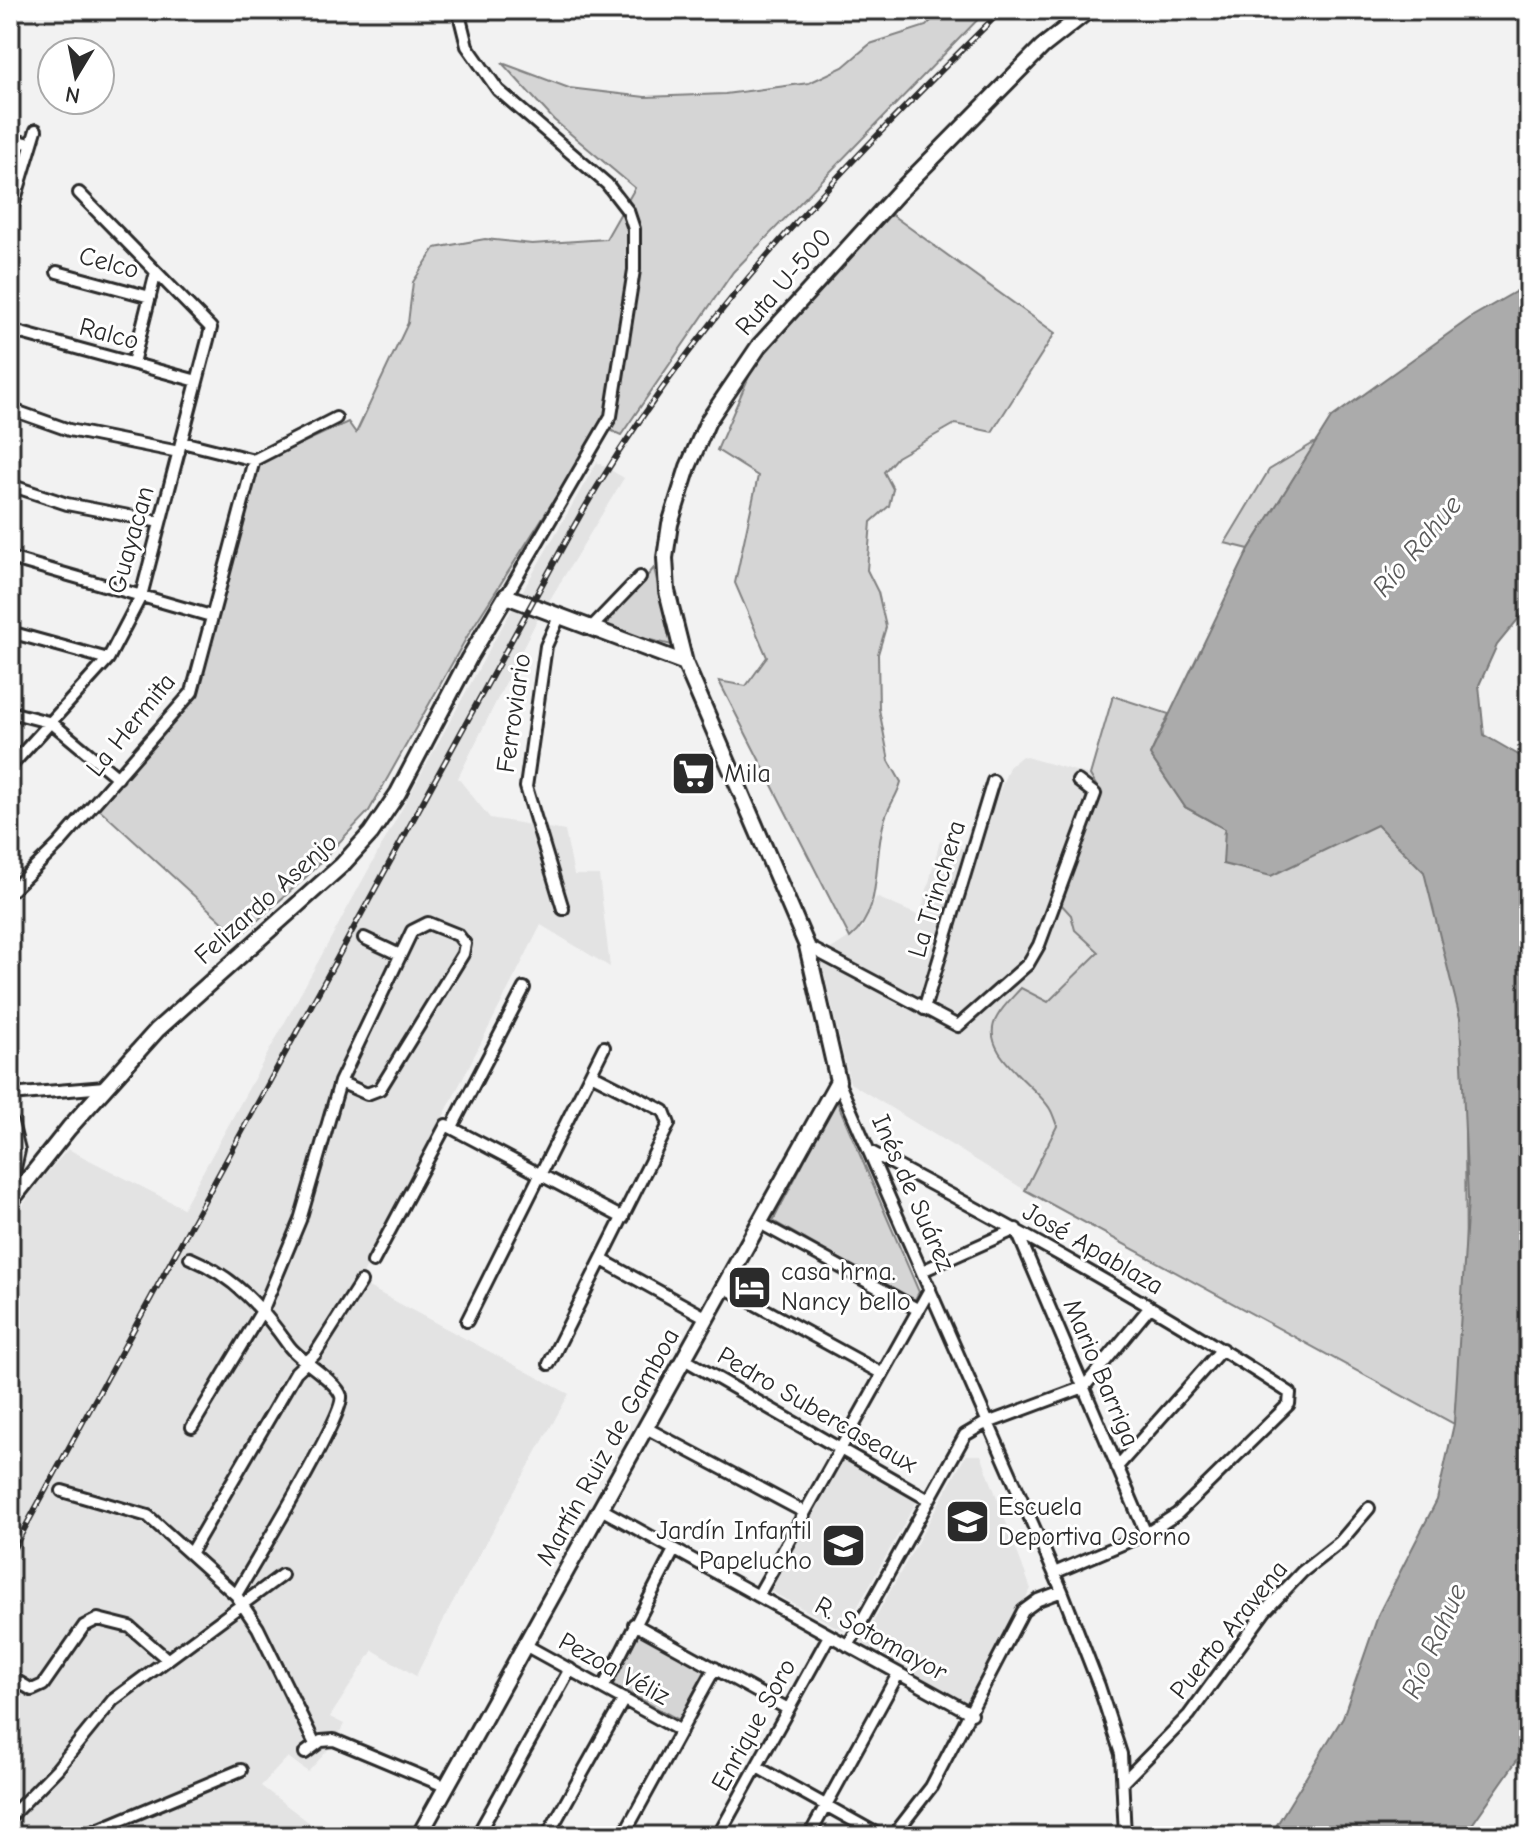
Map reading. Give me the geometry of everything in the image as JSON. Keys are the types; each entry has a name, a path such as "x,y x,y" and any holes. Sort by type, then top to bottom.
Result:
{"street":[{"path":"458,10 467,46 498,90 607,184 628,211 634,229 634,270 611,416 506,596 685,663"},
{"name":"Ruta U-500","path":"685,663 667,591 666,541 688,467 721,397 791,308 897,194 1042,47 1089,10"},
{"path":"10,216 36,130"},
{"path":"10,139 31,144"},
{"path":"79,193 156,272 133,363"},
{"name":"Celco","path":"57,272 150,297"},
{"name":"Guayacan","path":"10,767 108,659 141,596 211,328 156,272"},
{"name":"Ralco","path":"10,330 197,381"},
{"path":"10,409 69,430 254,460 336,418"},
{"name":"La Hermita","path":"10,892 118,778 192,692 254,460"},
{"path":"10,485 67,504 160,522"},
{"path":"10,558 211,616"},
{"path":"591,628 640,577"},
{"name":"Felizardo Asenjo","path":"10,1202 105,1087 157,1030 342,865 371,833 398,793 475,646 506,596"},
{"name":"Ferroviario","path":"559,617 546,646 526,787 563,909"},
{"path":"10,632 108,659"},
{"name":"Inés de Suárez","path":"685,663 807,946 838,1081 1062,1591 1099,1686 1121,1754 1125,1836"},
{"path":"10,712 52,723 118,778"},
{"name":"La Trinchera","path":"924,1009 993,781"},
{"path":"807,946 958,1026 1028,964 1039,945 1095,794 1078,781"},
{"path":"192,1427 263,1309 300,1220 340,1082 412,931 424,923 458,935 465,944 463,954 380,1089 367,1094 340,1082"},
{"path":"364,938 400,955"},
{"path":"373,1262 441,1129 453,1125 524,988"},
{"path":"467,1321 604,1047"},
{"path":"549,1364 669,1124 664,1111 591,1074"},
{"name":"Martín Ruiz de Gamboa","path":"424,1834 525,1645 838,1081"},
{"path":"10,1095 105,1087"},
{"path":"10,1123 17,1150 10,1181"},
{"path":"453,1125 623,1218"},
{"name":"José Apablaza","path":"869,1151 1016,1229 1222,1349 1290,1393 1289,1404 1177,1514 1146,1534"},
{"path":"760,1223 917,1309"},
{"path":"922,1271 1016,1229"},
{"name":"Mario Barriga","path":"1016,1229 1146,1534"},
{"path":"190,1258 229,1279 263,1309 305,1365 337,1388 341,1405 236,1595"},
{"path":"602,1260 707,1318"},
{"path":"191,1552 296,1372 305,1365 361,1282"},
{"path":"724,1287 881,1373"},
{"path":"758,1596 930,1289"},
{"path":"848,1646 961,1440 976,1427 1084,1387 1150,1307"},
{"path":"1117,1467 1222,1349"},
{"name":"Pedro Subercaseaux","path":"684,1359 929,1500"},
{"path":"646,1428 804,1512"},
{"path":"62,1491 143,1514 191,1552 236,1595 245,1605 315,1744"},
{"name":"Puerto Aravena","path":"1124,1781 1189,1715 1265,1611 1302,1572 1340,1542 1369,1508"},
{"name":"R. Sotomayor","path":"601,1509 972,1714"},
{"path":"1054,1573 1146,1534"},
{"path":"603,1688 674,1550"},
{"path":"10,1817 67,1757 104,1709 282,1575"},
{"path":"893,1836 931,1787 972,1714 1023,1611 1038,1600 1062,1591"},
{"path":"10,1677 32,1690 43,1685 84,1626 94,1619 130,1627 167,1659"},
{"path":"634,1624 788,1709"},
{"name":"Enrique Soro","path":"718,1836 829,1636"},
{"name":"Pezoa Véliz","path":"525,1645 681,1731"},
{"path":"623,1836 715,1668"},
{"path":"477,1836 570,1669"},
{"path":"809,1836 898,1674"},
{"path":"547,1836 624,1699"},
{"path":"305,1753 315,1744 334,1740 447,1787"},
{"path":"757,1767 881,1836"},
{"path":"83,1836 241,1770"}],"shaded area":[{"path":"941,10 987,10 733,272 621,435 601,426 468,635 369,811 307,876 239,937 97,807 193,696 246,498 259,463 348,422 356,433 408,323 413,282 435,248 485,239 532,244 606,239 635,188 554,120 502,63 569,88 645,97 725,94 809,83 843,67 870,44 926,26"},
{"path":"892,215 1055,333 992,432 955,424 897,457 884,472 893,489 889,506 871,522 867,570 878,592 886,627 878,654 879,709 889,761 901,782 887,812 880,838 873,900 861,927 850,938 719,681 746,686 767,657 735,583 758,476 717,450 753,367 882,220"},
{"path":"1317,441 1249,549 1225,543 1269,470"},
{"path":"597,462 624,478 535,624 458,778 490,818 565,831 574,875 599,875 610,967 541,925 359,1282 569,1394 450,1607 416,1676 373,1650 330,1717 344,1724 335,1742 308,1772 288,1757 261,1786 327,1836 10,1836 10,1226 33,1189 68,1149 183,1208 495,639"},
{"path":"654,568 672,645 602,629"},
{"path":"1113,696 1169,714 1150,755 1185,807 1225,829 1224,832 1237,823 1379,812 1434,867 1471,1016 1465,1128 1466,1276 1454,1424 1025,1190 1057,1126 1043,1100 1001,1055 993,1030 999,1013 1021,988 1048,1002 1099,952 1075,930 1071,915 1060,903 1100,792 1090,775"},
{"path":"1022,756 1090,775 1100,792 1060,903 1071,915 1075,930 1099,952 999,1051 1012,1070 1050,1106 1057,1126 1025,1190 850,1083 820,956 862,929 876,897 920,916 940,841 975,853 1009,767"},
{"path":"836,1099 919,1292 914,1301 773,1221"},
{"name":"Escuela Deportiva Osorno","path":"966,1455 981,1455 1031,1589 966,1703 860,1645"},
{"name":"Jardín Infantil Papelucho","path":"843,1459 917,1501 844,1631 770,1591"},
{"path":"637,1632 706,1669 679,1720 610,1683"}],"water":[{"name":"Río Rahue","path":"1529,284 1529,606 1497,645 1479,685 1484,735 1529,761 1529,1743 1464,1836 1270,1836 1343,1717 1379,1613 1437,1500 1454,1424 1468,1199 1460,1018 1424,872 1377,825 1271,876 1223,864 1225,829 1185,807 1150,755 1249,549 1331,418 1473,316"}],"railway":[{"path":"10,1555 573,528 618,454 665,384 769,254 882,131 1002,10"}],"place":[{"name":"Mila","path":"693,774"},
{"name":"casa hrna. Nancy bello","path":"750,1287"},
{"name":"Escuela Deportiva Osorno","path":"967,1522"},
{"name":"Jardín Infantil Papelucho","path":"843,1546"}]}
